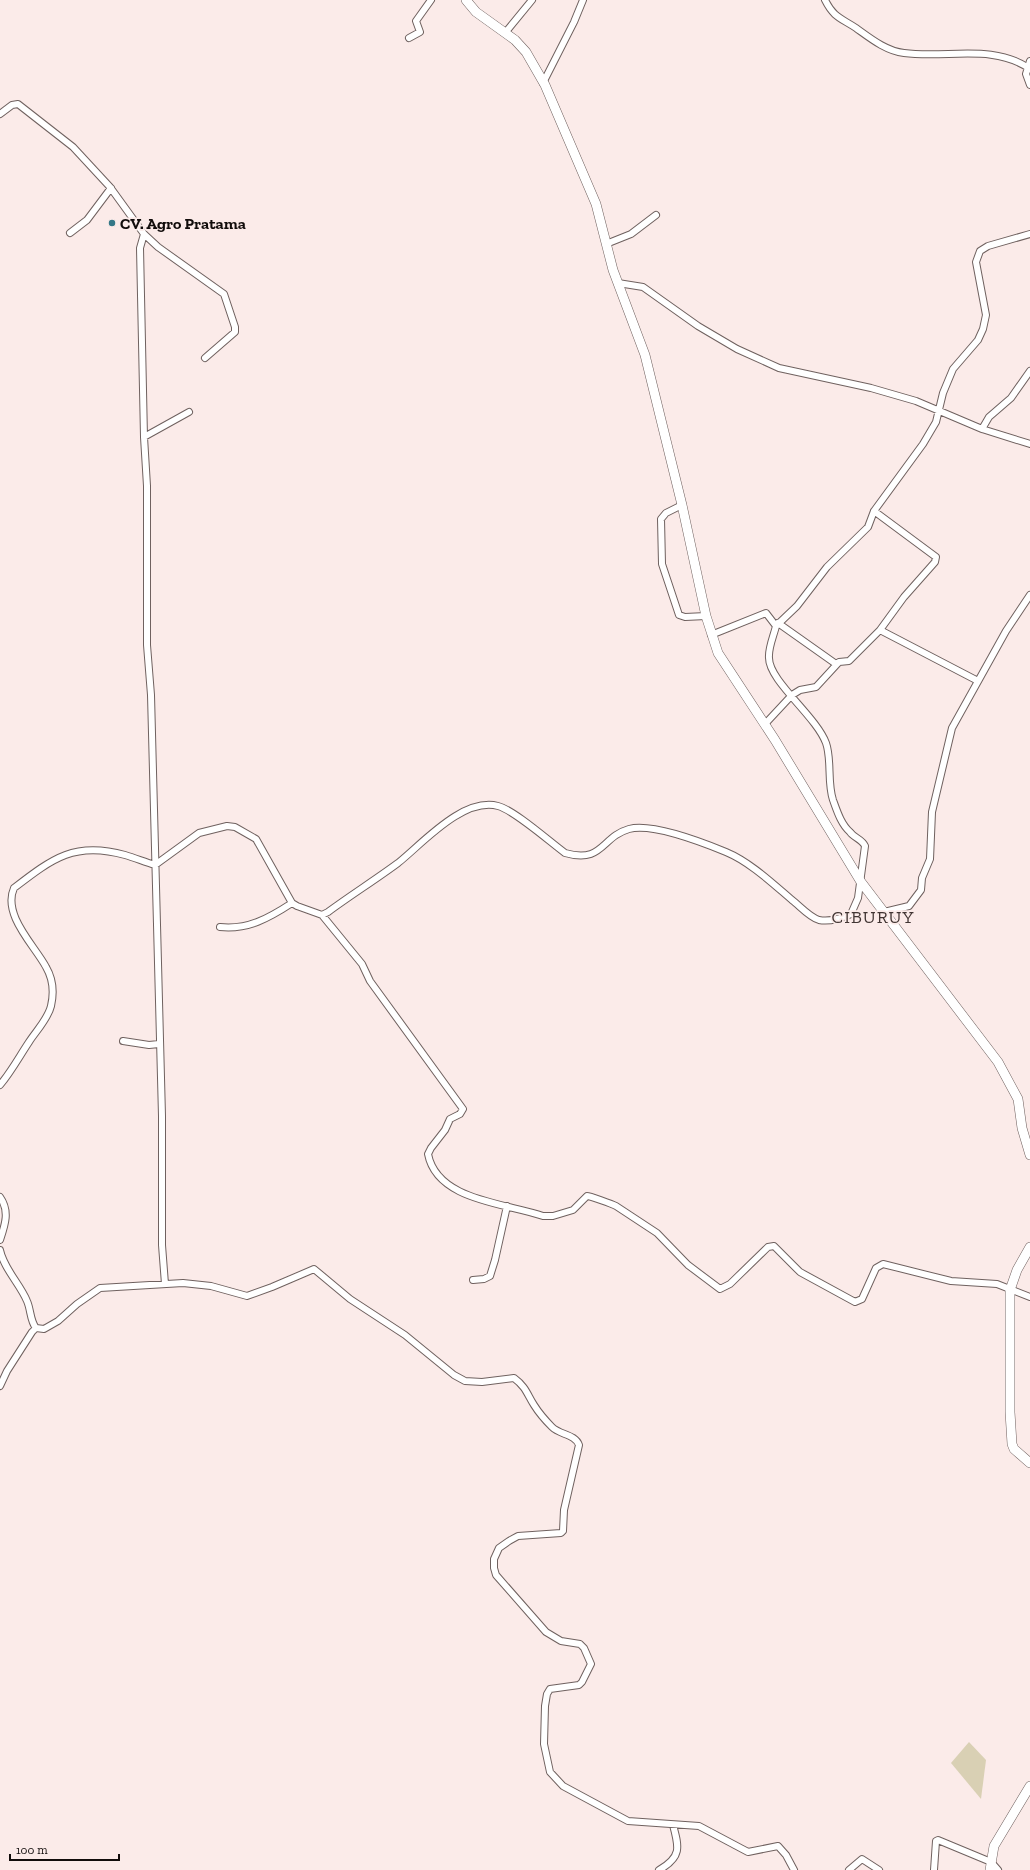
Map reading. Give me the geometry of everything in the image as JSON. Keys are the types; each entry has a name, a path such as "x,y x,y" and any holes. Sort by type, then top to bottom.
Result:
{"street":[{"path":"466,0 480,15 522,46 543,83 596,204 618,283 645,355 682,505 706,616 718,653 765,724 860,882 998,1062 1018,1099 1022,1128 1030,1155"},
{"path":"505,33 532,0"},
{"path":"543,83 574,22 583,0"},
{"path":"825,0 835,16 885,47 903,53 986,54 1011,60 1029,66 1026,74 1030,85"},
{"path":"409,38 420,32 416,21 429,3"},
{"path":"0,114 12,105 18,104 73,147 111,188 144,234 158,247 220,291 226,298 235,327 235,332 205,358"},
{"path":"70,233 87,220 111,188"},
{"path":"606,244 631,234 656,215"},
{"path":"144,234 140,248 144,436 147,486 147,645 151,695 162,1116 162,1245 165,1284"},
{"path":"322,915 398,862 438,828 474,807 488,804 499,806 510,812 565,853 575,856 594,853 620,833 638,828 648,828 696,841 726,852 748,865 817,919 836,919 851,914 855,908 865,846 863,842 848,831 842,822 833,798 826,742 814,722 777,679 769,661 777,624 797,606 827,567 868,527 874,511 923,444 936,422 953,369 978,340 983,329 986,316 976,262 980,251 988,246 1030,234"},
{"path":"618,283 643,287 698,326 760,360 803,375 871,388 908,399 982,429 1030,444"},
{"path":"982,429 989,417 1011,398 1030,371"},
{"path":"144,436 189,412"},
{"path":"682,505 666,513 661,519 660,551 662,564 679,615 685,617 706,616"},
{"path":"765,724 792,695 800,690 816,687 836,664 849,661 880,630 904,597 935,562 936,557 874,511"},
{"path":"884,912 909,906 921,890 922,878 930,859 932,812 944,756 954,722 1006,631 1030,595"},
{"path":"711,635 766,613 777,624 836,664"},
{"path":"880,630 978,681"},
{"path":"0,1085 12,1071 49,1012 52,998 51,982 47,968 17,922 11,898 14,888 56,858 76,851 85,850 107,852 155,864 199,833 227,826 235,827 256,839 292,903 296,906 322,915 362,964 370,981 463,1109 460,1114 450,1119 446,1130 428,1154 433,1166 444,1180 456,1190 475,1198 542,1216 574,1210 587,1196 590,1195 602,1202 610,1203 657,1233 688,1265 720,1289 730,1284 768,1247 774,1246 800,1272 855,1302 862,1299 876,1268 883,1264 951,1281 997,1284 1030,1297"},
{"path":"220,927 234,928 252,924 265,919 292,903"},
{"path":"123,1041 149,1045 160,1044"},
{"path":"0,1197 6,1209 6,1216 0,1240"},
{"path":"473,1280 484,1280 490,1276 507,1206"},
{"path":"1030,1247 1017,1270 1010,1290 1010,1412 1012,1444 1014,1449 1030,1463"},
{"path":"0,1250 27,1301 31,1319 36,1328"},
{"path":"36,1328 44,1329 58,1321 77,1304 100,1288 184,1283 211,1286 246,1296 272,1288 311,1270 317,1270 325,1279 350,1299 405,1335 454,1375 465,1381 482,1382 514,1378 530,1395 539,1412 553,1428 574,1438 578,1442 579,1449 564,1510 563,1531 561,1533 518,1536 499,1548 494,1559 496,1575 546,1632 561,1641 580,1644 584,1648 591,1664 579,1685 550,1689 547,1694 545,1706 544,1744 550,1772 563,1786 628,1821 699,1826 748,1852 778,1846 784,1851 794,1870"},
{"path":"0,1386 24,1341 36,1328"},
{"path":"991,1866 994,1846 1030,1786"},
{"path":"660,1870 669,1865 677,1853 678,1845 673,1825"},
{"path":"934,1870 936,1841 938,1840 998,1870"},
{"path":"849,1870 862,1859 879,1870"}],"shaded area":[{"path":"969,1742 986,1760 981,1799 951,1763"}],"place":[{"name":"CV. Agro Pratama","path":"112,223"}],"district":[{"name":"CIBURUY","path":"873,917"}]}
